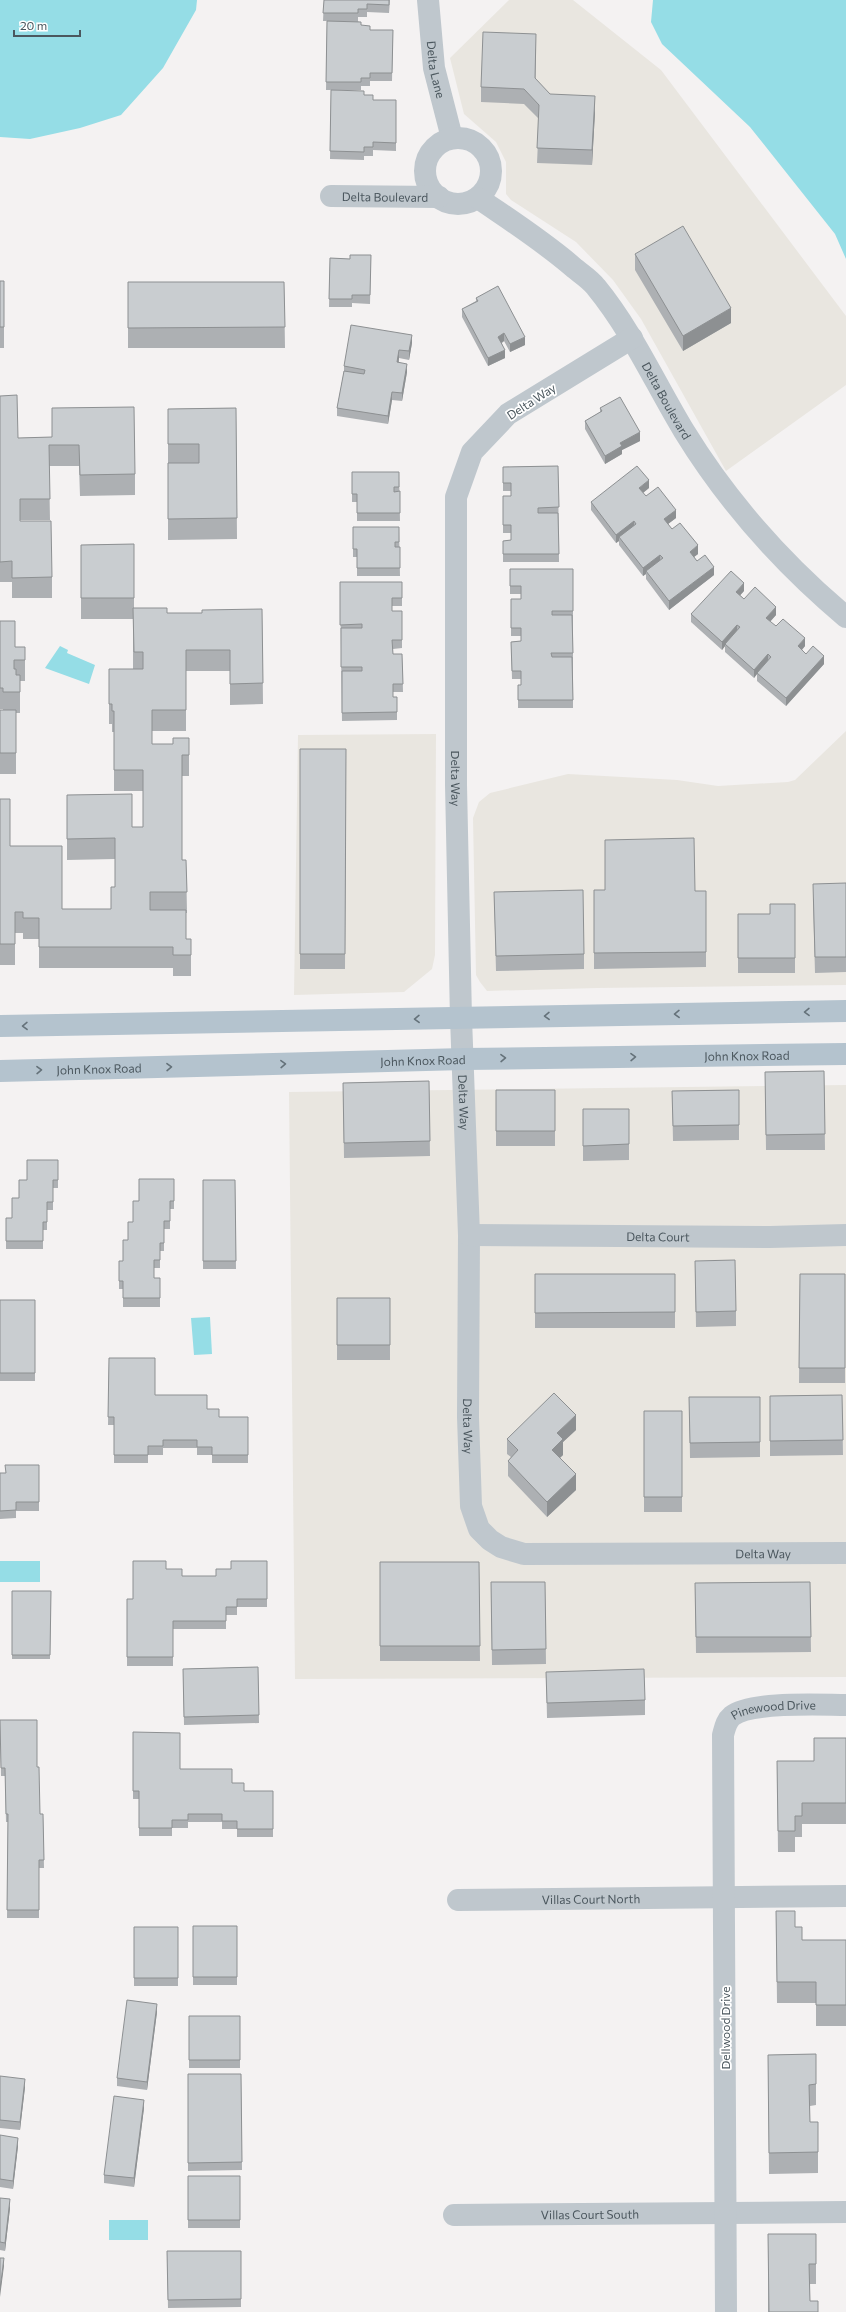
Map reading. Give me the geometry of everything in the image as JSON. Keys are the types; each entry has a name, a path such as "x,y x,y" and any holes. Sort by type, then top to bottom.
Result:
{"main road":[{"path":"0,1026 846,1011"},
{"name":"John Knox Road","path":"0,1071 464,1059 846,1054"}],"street":[{"name":"Delta Lane","path":"428,0 434,68 452,138"},
{"name":"Delta Boulevard","path":"452,138 439,144 430,153 425,164 425,176 430,190 451,204 463,204 478,198 548,245 595,286 632,338 685,432 722,487 768,542 824,599 846,617"},
{"path":"452,138 472,140 485,152 490,162 491,173 489,183 478,198"},
{"name":"Delta Boulevard","path":"331,196 439,197"},
{"name":"Delta Way","path":"632,338 508,414 472,452 456,497 456,778 461,1018 464,1059 469,1235 468,1417 471,1506 479,1528 490,1540 501,1547 524,1554 846,1553"},
{"name":"Delta Court","path":"469,1235 770,1237 846,1235"},
{"name":"Pinewood Drive","path":"723,1743 728,1720 734,1714 751,1708 846,1705"},
{"name":"Dellwood Drive","path":"723,1743 726,2312"},
{"name":"Villas Court North","path":"458,1900 724,1896 846,1896"},
{"name":"Villas Court South","path":"454,2215 846,2212"}],"shaded area":[{"path":"509,0 573,0 661,70 846,316 846,385 726,471 641,319 613,280 576,242 511,200 506,194 506,162 496,142 464,114 450,58"},
{"path":"846,731 846,985 487,991 480,982 476,975 473,818 479,802 490,793 568,774 677,780 718,786 788,782 795,780"},
{"path":"436,734 435,955 432,969 404,992 294,995 298,735"},
{"path":"846,1085 846,1677 295,1679 289,1092"}],"water":[{"path":"0,0 197,0 196,10 163,68 121,115 80,128 30,139 0,137"},
{"path":"653,0 846,0 846,259 835,234 750,127 662,44 651,22"},
{"path":"60,646 68,650 67,653 95,665 89,684 45,668"},
{"path":"210,1317 212,1354 194,1355 191,1318"},
{"path":"0,1561 40,1561 40,1582 0,1582"},
{"path":"109,2220 148,2220 148,2240 109,2240"}],"building":[{"path":"324,0 389,0 389,5 367,4 367,9 358,9 358,13 323,13"},
{"path":"327,21 361,22 361,25 370,26 370,30 393,30 392,73 370,73 370,78 361,78 361,82 326,82"},
{"path":"483,32 536,34 535,78 550,94 595,96 592,150 537,148 539,105 524,89 481,87"},
{"path":"331,90 364,91 364,95 373,95 373,100 396,100 396,143 373,142 373,147 364,147 364,152 330,151"},
{"path":"683,226 731,308 683,336 635,254"},
{"path":"350,255 371,255 370,295 352,295 352,299 329,299 330,258 350,259"},
{"path":"0,281 4,281 4,327 0,327"},
{"path":"128,282 284,282 285,327 128,328"},
{"path":"498,286 525,337 510,344 504,333 498,337 505,350 488,358 462,309 478,301 476,298"},
{"path":"351,325 412,335 409,351 399,350 397,362 407,364 402,393 392,392 388,416 337,408 344,371 364,374 365,370 344,366"},
{"path":"17,395 18,438 52,437 52,408 134,407 135,474 80,475 79,445 49,445 50,499 20,499 20,521 51,521 52,577 12,578 12,561 0,562 0,396"},
{"path":"620,397 640,432 620,443 622,446 605,456 585,421 602,411 600,408"},
{"path":"236,408 237,518 168,519 168,463 199,463 199,444 168,444 168,409"},
{"path":"558,466 559,507 538,508 538,513 558,513 559,554 503,554 503,541 511,540 511,525 503,525 503,496 511,496 511,483 503,483 503,467"},
{"path":"637,466 649,480 639,488 646,496 658,487 676,510 664,519 672,529 680,523 698,545 690,552 697,561 705,555 714,567 669,601 646,571 663,558 660,555 643,568 619,537 636,524 634,521 616,535 591,502"},
{"path":"352,472 399,472 399,487 394,487 394,492 400,491 400,513 357,513 357,494 352,494"},
{"path":"353,527 399,527 399,542 395,542 395,547 400,547 400,568 357,568 357,549 353,549"},
{"path":"134,544 134,598 81,598 81,545"},
{"path":"510,569 573,569 573,611 552,611 552,615 572,615 573,653 551,653 552,657 572,657 573,700 518,700 518,685 521,685 521,671 512,671 511,642 521,641 521,628 511,628 511,599 521,599 521,586 510,586"},
{"path":"731,571 744,583 736,592 744,599 755,587 776,607 766,618 776,626 783,619 805,638 798,646 806,654 813,646 824,656 786,698 757,673 771,657 768,654 754,670 725,644 740,627 737,625 722,642 691,614"},
{"path":"340,582 402,582 402,598 392,598 392,611 402,611 402,640 392,640 393,654 402,654 403,684 393,684 393,697 397,697 397,712 342,713 342,671 362,671 362,667 341,667 341,628 362,628 362,624 340,625"},
{"path":"133,608 167,608 167,613 202,613 202,610 262,609 263,683 230,684 230,650 186,650 186,710 152,710 152,744 173,744 173,738 189,738 189,755 182,755 182,860 186,860 187,892 150,892 150,910 186,910 186,939 191,939 191,955 173,955 173,947 39,947 39,918 23,918 23,912 15,912 15,944 0,944 0,799 10,799 10,846 62,846 62,909 111,909 111,887 115,887 115,838 67,839 67,795 132,794 132,827 143,827 143,770 114,770 114,711 112,711 112,704 109,704 109,669 143,669 143,652 134,652"},
{"path":"0,621 15,621 15,647 25,647 25,660 14,660 16,675 20,675 20,692 3,692 3,688 0,688"},
{"path":"0,710 16,710 16,753 0,753"},
{"path":"300,749 346,749 345,954 300,954"},
{"path":"694,838 695,891 706,891 706,952 594,953 594,890 605,890 605,840"},
{"path":"846,883 846,957 815,957 813,884"},
{"path":"583,890 584,954 496,956 494,892"},
{"path":"770,904 795,904 795,958 738,958 738,914 770,914"},
{"path":"824,1071 825,1134 766,1135 765,1072"},
{"path":"429,1081 430,1141 344,1143 343,1083"},
{"path":"496,1090 555,1090 555,1131 496,1131"},
{"path":"739,1090 739,1125 673,1126 672,1091"},
{"path":"583,1109 629,1109 629,1144 583,1146"},
{"path":"27,1160 58,1160 58,1180 53,1180 53,1202 47,1202 47,1222 43,1222 43,1241 6,1241 6,1218 12,1218 12,1198 19,1198 19,1180 27,1180"},
{"path":"139,1179 174,1179 174,1201 170,1201 170,1221 164,1221 164,1243 160,1243 160,1260 154,1260 154,1278 160,1278 160,1298 123,1298 123,1281 119,1281 119,1261 123,1261 123,1240 128,1240 128,1222 133,1222 133,1201 139,1201"},
{"path":"203,1180 235,1180 236,1261 203,1261"},
{"path":"735,1260 736,1311 696,1312 695,1261"},
{"path":"535,1274 675,1274 675,1312 535,1313"},
{"path":"800,1274 845,1274 845,1368 799,1368"},
{"path":"337,1298 390,1298 390,1345 337,1345"},
{"path":"0,1300 35,1300 35,1373 0,1373"},
{"path":"109,1358 155,1358 155,1395 207,1395 207,1409 219,1409 219,1417 248,1417 248,1455 212,1455 212,1447 197,1447 197,1440 163,1440 163,1446 148,1446 148,1455 114,1455 114,1417 108,1417"},
{"path":"554,1393 576,1415 557,1433 563,1439 552,1450 576,1474 547,1502 508,1461 518,1450 507,1439"},
{"path":"842,1395 843,1440 770,1441 770,1396"},
{"path":"689,1397 760,1397 760,1442 690,1443"},
{"path":"644,1411 682,1411 682,1497 644,1497"},
{"path":"5,1465 39,1465 39,1502 16,1502 16,1510 0,1511 0,1473 6,1473"},
{"path":"133,1561 166,1561 166,1569 182,1569 182,1576 216,1576 216,1569 231,1569 231,1561 267,1561 267,1599 237,1599 237,1607 226,1607 226,1621 173,1621 173,1657 127,1657 127,1599 133,1599"},
{"path":"380,1562 479,1562 480,1646 380,1646"},
{"path":"491,1582 545,1582 546,1649 492,1650"},
{"path":"810,1582 811,1637 696,1637 695,1583"},
{"path":"12,1591 51,1591 50,1655 12,1655"},
{"path":"258,1667 259,1715 184,1717 183,1669"},
{"path":"644,1669 645,1700 547,1703 546,1672"},
{"path":"0,1720 37,1720 37,1767 39,1767 40,1814 43,1814 44,1860 39,1860 39,1910 7,1910 8,1814 6,1814 5,1768 1,1768"},
{"path":"133,1732 180,1733 180,1769 232,1769 232,1783 244,1783 244,1791 273,1791 273,1829 237,1829 237,1821 222,1821 222,1814 188,1814 188,1820 172,1820 172,1828 139,1828 139,1791 133,1791"},
{"path":"814,1738 846,1738 846,1803 802,1803 802,1816 795,1816 795,1831 778,1831 777,1761 814,1761"},
{"path":"776,1911 795,1911 795,1927 802,1927 802,1940 846,1940 846,2005 816,2005 816,1982 777,1982"},
{"path":"193,1926 237,1926 237,1977 193,1977"},
{"path":"134,1927 178,1927 178,1978 134,1978"},
{"path":"127,2000 157,2004 147,2082 117,2078"},
{"path":"189,2016 240,2016 240,2060 189,2060"},
{"path":"816,2054 816,2084 809,2085 810,2122 818,2122 818,2152 769,2153 768,2055"},
{"path":"188,2074 241,2074 242,2162 188,2163"},
{"path":"0,2076 25,2079 20,2122 0,2120"},
{"path":"114,2096 144,2100 134,2178 104,2175"},
{"path":"0,2135 18,2138 13,2181 0,2179"},
{"path":"188,2176 240,2176 240,2220 188,2220"},
{"path":"0,2198 10,2199 5,2243 0,2242"},
{"path":"768,2234 816,2234 816,2264 809,2264 810,2301 818,2301 818,2312 769,2312"},
{"path":"167,2251 241,2251 241,2299 168,2300"},
{"path":"0,2258 4,2258 0,2289"}]}
